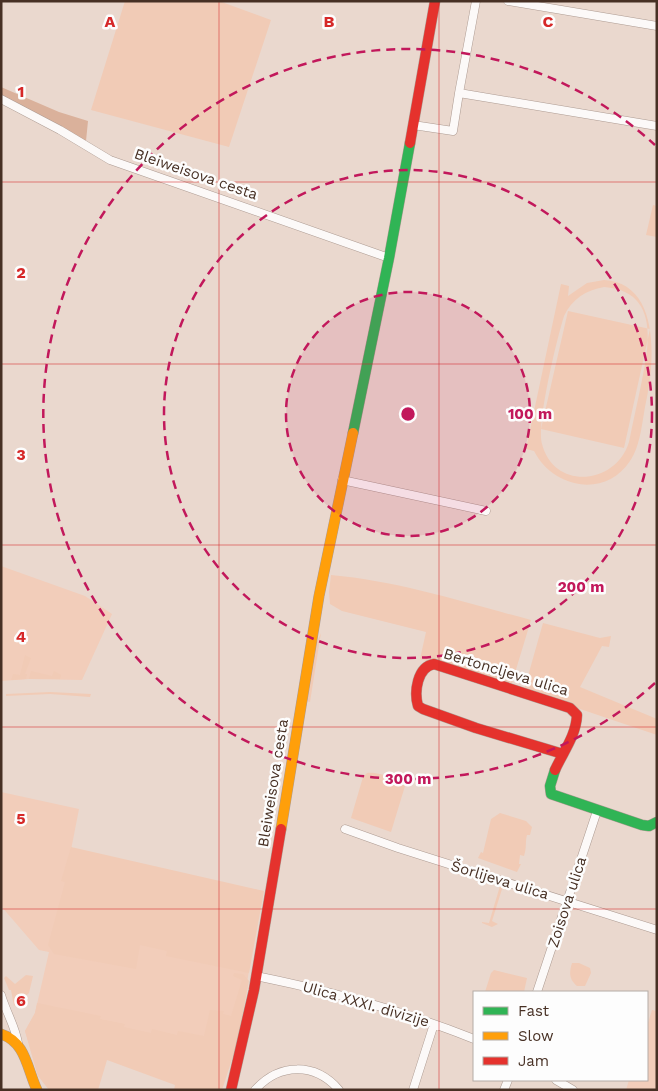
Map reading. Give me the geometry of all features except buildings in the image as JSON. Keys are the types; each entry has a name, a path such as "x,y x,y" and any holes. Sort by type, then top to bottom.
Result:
{"main road":[{"name":"Bleiweisova cesta","path":"232,1090 244,1042 256,976 308,661 342,480 389,258 435,1"},
{"name":"Bertoncljeva ulica","path":"563,754 476,728 423,709 418,706 415,696 422,671 429,664 434,664 570,708 577,715 578,719 563,754 549,785 551,794 597,811 649,826 657,822"},
{"path":"1,1034 10,1036 18,1043 38,1090"}],"street":[{"path":"413,125 453,132 476,1"},
{"path":"508,1 657,26"},
{"path":"459,93 657,126"},
{"name":"Bleiweisova cesta","path":"1,99 110,160 389,258"},
{"path":"342,480 486,511"},
{"name":"Zoisova ulica","path":"537,991 597,811"},
{"name":"Šorlijeva ulica","path":"345,829 398,848 657,930"},
{"name":"Ulica XXXI. divizije","path":"256,976 317,989 434,1024 473,1039"},
{"path":"1,995 16,1030 18,1043"},
{"path":"413,1090 434,1024"},
{"path":"255,1090 279,1071 300,1068 314,1071 330,1080 339,1090"},
{"path":"558,1081 573,1090"}],"shaded area":[{"path":"125,1 219,1 271,20 229,147 91,110"},
{"path":"1,87 59,112 88,121 86,141 1,95"},
{"path":"653,205 657,206 657,237 646,235"},
{"path":"604,280 622,284 635,294 644,308 649,324 651,364 641,433 634,455 619,473 607,481 594,484 580,484 554,474 543,464 534,451 526,449 561,284 569,286 568,296 587,283","holes":["604,287 621,291 634,298 642,308 648,334 645,365 629,442 622,456 612,467 599,474 585,477 571,475 559,470 549,459 542,444 541,434 544,401 561,327 567,310 580,296 591,290"]},
{"path":"568,311 650,329 624,448 541,429"},
{"path":"1,566 85,596 112,614 82,680 29,679 1,681"},
{"path":"331,575 407,587 531,620 511,686 420,659 426,632 342,611 330,604"},
{"path":"543,623 600,638 611,636 609,647 602,646 580,687 657,719 657,735 524,690"},
{"path":"321,633 310,702 306,701 316,644"},
{"path":"25,655 31,658 25,674 27,674 26,679 11,680 13,674 20,675"},
{"path":"31,671 52,676 54,671 61,675 60,679 29,679"},
{"path":"50,692 91,694 90,697 50,694 6,696 6,694"},
{"path":"367,773 388,776 405,786 391,832 351,818 363,777"},
{"path":"1,792 79,809 71,850 262,891 237,1044 58,1038 38,1076 25,1031 35,1013 49,952 39,950 1,906"},
{"path":"500,813 526,821 532,827 530,835 527,835 524,856 520,855 519,864 521,864 517,872 478,858 481,852 483,853 491,819"},
{"path":"71,847 264,891 249,973 166,956 167,951 140,945 136,969 54,954 48,945 65,882 61,881"},
{"path":"494,883 507,886 508,890 502,889 492,921 498,924 492,927 482,922 489,923 500,886"},
{"path":"572,963 579,963 590,968 591,973 585,986 577,986 572,981 570,973"},
{"path":"494,970 527,978 524,991 485,991 491,973"},
{"path":"234,973 243,974 249,981 237,1044 222,1090 174,1090 175,1085 107,1060 98,1090 49,1090 38,1076 25,1031 35,1013 37,1003 101,1016 100,1019 125,1024 124,1027 151,1033 152,1029 177,1035 178,1031 204,1036 210,1010 224,1011 223,1014 231,1016 242,980 233,976"},
{"path":"26,975 33,976 29,993 14,1006 11,990 9,990 4,978 6,976 15,984"},
{"path":"652,1010 657,1011 657,1090 626,1090 629,1081 648,1081 648,1023"}],"traffic: fast":[{"path":"353,433 389,258 410,143"},
{"path":"555,770 550,786 551,794 642,825 649,826 657,822"}],"traffic: slow":[{"path":"281,829 319,596 353,433"},
{"path":"1,1034 16,1043 21,1050 37,1090"}],"traffic: jam":[{"path":"410,143 435,1"},
{"path":"555,770 572,737 576,723 577,715 570,708 434,664 428,666 420,675 416,694 418,706 423,709 476,728 563,754"},
{"path":"231,1090 254,990 281,829"}]}
